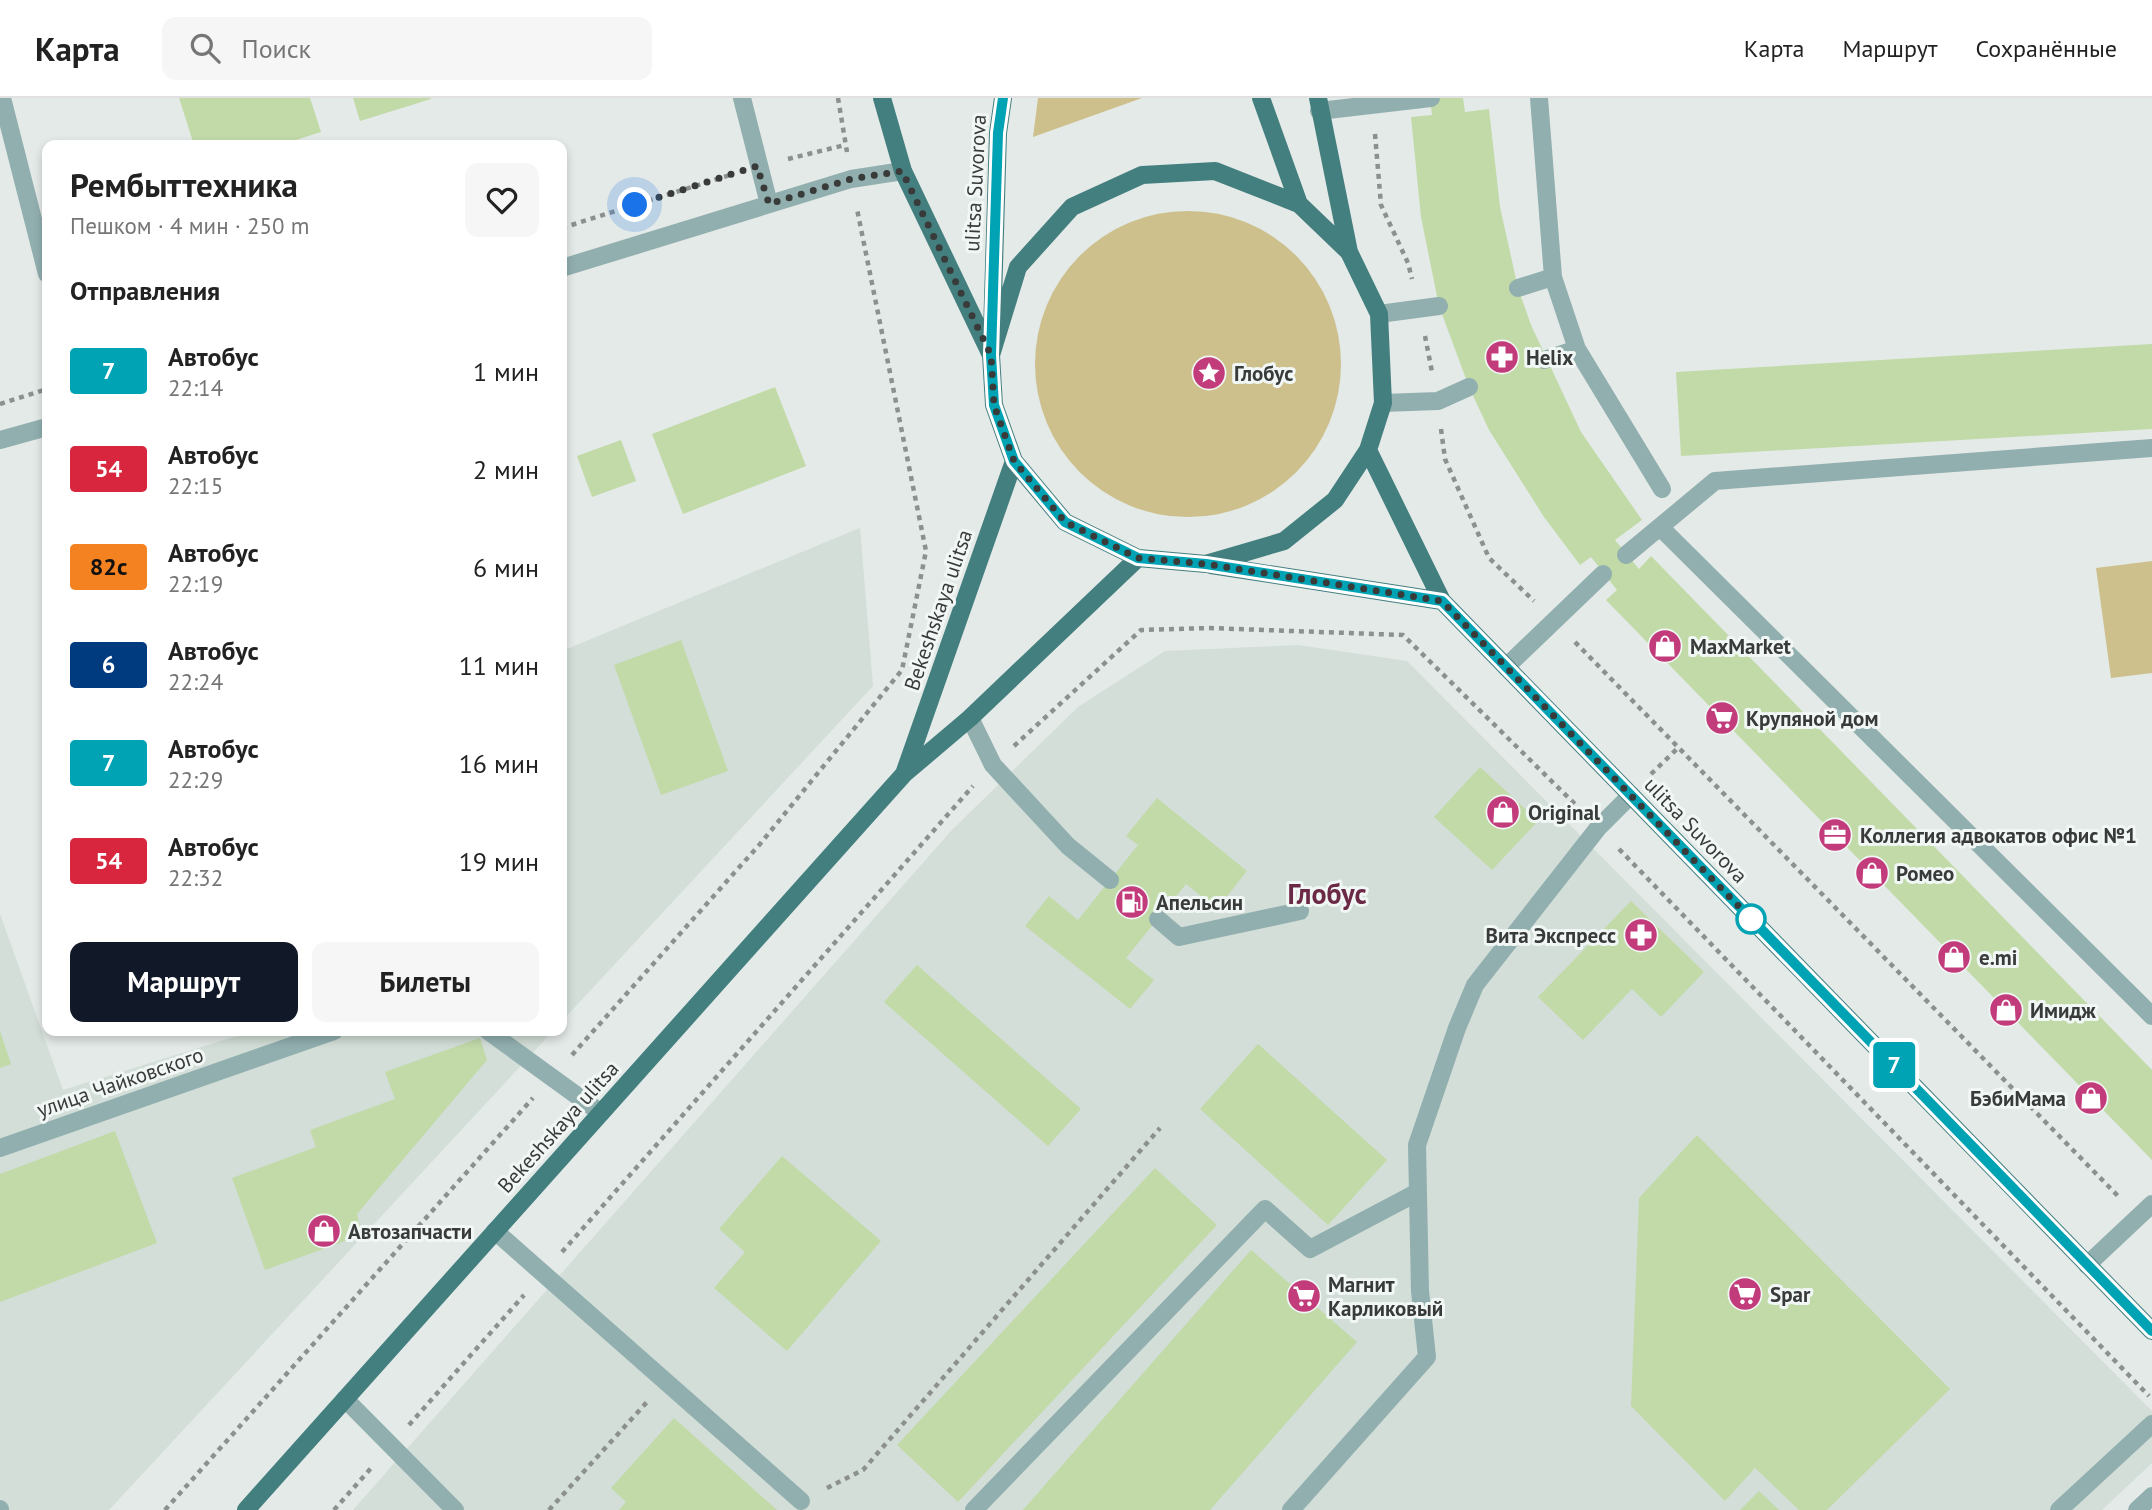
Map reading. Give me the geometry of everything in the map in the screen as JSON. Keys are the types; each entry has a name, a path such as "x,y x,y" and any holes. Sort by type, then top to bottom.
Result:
{"main road":[{"path":"883,98 902,171 991,355"},
{"name":"ulitsa Suvorova","path":"1003,98 998,133 991,355 994,405 1014,461"},
{"path":"1261,98 1299,204"},
{"path":"1206,564 1284,541 1335,500 1368,450 1383,403 1379,314 1349,252 1318,104"},
{"path":"991,355 1018,267 1072,207 1142,175 1215,171 1299,204 1349,252"},
{"name":"ulitsa Suvorova","path":"1368,450 1442,601 2152,1331"},
{"path":"1014,461 1065,522 1138,558 1206,564 1442,601"},
{"name":"Bekeshskaya ulitsa","path":"904,774 1014,461"},
{"name":"Bekeshskaya ulitsa","path":"246,1510 904,774 970,718 1138,558"}],"street":[{"path":"2,98 42,254"},
{"path":"742,98 757,166 769,204"},
{"path":"1539,98 1553,277 1577,349 1661,489"},
{"path":"1318,104 1372,104 1430,99"},
{"path":"567,266 851,179 902,171"},
{"path":"1518,288 1553,277"},
{"path":"1379,314 1439,306"},
{"path":"1545,360 1577,349"},
{"path":"1383,403 1438,401 1469,387"},
{"path":"0,440 42,428"},
{"path":"1626,555 1715,481 2152,448"},
{"path":"1661,528 2152,1016"},
{"path":"1506,667 1603,574"},
{"path":"970,718 993,765 1068,846 1110,880"},
{"path":"1291,1510 1427,1357 1420,1291 1417,1145 1457,1028 1475,985 1598,828 1631,795"},
{"path":"1158,919 1179,937 1300,911"},
{"name":"улица Чайковского","path":"0,1148 320,1036"},
{"path":"495,1036 601,1113"},
{"path":"974,1510 1265,1209 1310,1249 1418,1192"},
{"path":"2087,1265 2152,1204"},
{"path":"495,1231 801,1501"},
{"path":"345,1399 455,1510"},
{"path":"2059,1510 2152,1424"},
{"path":"2137,1510 2152,1496"}],"path":[{"path":"838,98 851,179 926,551 902,670"},
{"path":"1372,104 1381,205 1408,263 1438,401 1445,459 1489,558 2138,1217"},
{"path":"567,226 757,166 845,145"},
{"path":"0,404 42,391"},
{"path":"334,1510 993,765 1141,630 1209,628 1403,635 1598,828 2152,1400"},
{"path":"1631,795 1678,748"},
{"path":"801,1501 863,1470 1160,1128"},
{"path":"549,1510 666,1381"}],"shaded area":[{"path":"1038,98 1142,98 1033,137"},
{"path":"1188,211 1218,214 1246,223 1273,237 1296,256 1315,279 1329,306 1338,334 1341,364 1338,394 1329,422 1315,449 1296,472 1273,491 1246,505 1218,514 1188,517 1158,514 1130,505 1103,491 1080,472 1061,449 1047,422 1038,394 1035,364 1038,334 1047,306 1061,279 1080,256 1103,237 1130,223 1158,214"},
{"path":"860,528 873,686 567,1016 567,649"},
{"path":"2152,561 2152,673 2111,678 2096,568"},
{"path":"1298,645 1407,661 2152,1411 2152,1463 2102,1510 353,1510 951,831 1078,707 1165,651"},
{"path":"0,914 63,1090 237,1036 548,1036 109,1510 0,1510"}],"building":[{"path":"179,98 310,98 321,132 296,140 192,140"},
{"path":"353,98 431,98 431,99 360,121"},
{"path":"1430,98 1463,98 1465,112 1489,109 1500,207 1518,288 1531,325 1581,432 1642,520 1615,540 1639,569 1651,556 2152,1070 2152,1160 1606,600 1617,590 1591,557 1580,565 1544,517 1489,430 1469,387 1439,306 1421,217 1411,117 1432,115"},
{"path":"2152,344 2152,429 1681,456 1676,372"},
{"path":"775,387 806,466 683,514 652,434"},
{"path":"621,440 636,481 592,497 577,456"},
{"path":"681,640 728,771 661,795 614,665"},
{"path":"1480,767 1538,821 1492,870 1434,817"},
{"name":"Апельсин","path":"1157,798 1247,871 1217,909 1186,884 1126,958 1154,980 1130,1009 1025,926 1049,896 1078,920 1138,845 1126,836"},
{"path":"1631,901 1704,972 1661,1017 1632,989 1583,1040 1538,997"},
{"path":"917,965 1081,1109 1048,1146 884,1002"},
{"path":"0,1031 11,1064 0,1068"},
{"path":"480,1038 487,1060 357,1214 362,1235 265,1270 232,1178 316,1147 310,1130 395,1099 385,1072"},
{"path":"1258,1044 1387,1160 1328,1225 1200,1109"},
{"path":"115,1131 157,1243 0,1302 0,1174"},
{"name":"Spar","path":"1697,1135 1950,1389 1827,1510 1799,1510 1755,1468 1725,1501 1631,1406 1639,1198"},
{"path":"782,1156 881,1241 787,1351 714,1288 745,1252 719,1229"},
{"path":"1155,1168 1217,1225 958,1502 897,1445"},
{"path":"1251,1250 1357,1342 1210,1510 1023,1510"},
{"path":"674,1418 777,1510 619,1510 626,1502 611,1488"},
{"path":"1759,1491 1779,1510 1740,1510"}],"bus line":[{"name":"7","path":"1003,98 998,133 991,355 994,405 1014,461 1065,522 1138,558 1206,564 1442,601 2152,1331"}],"place":[{"name":"Helix","path":"1502,357"},
{"name":"Глобус","path":"1209,373"},
{"name":"MaxMarket","path":"1665,646"},
{"name":"Крупяной дом","path":"1722,718"},
{"name":"Original","path":"1503,812"},
{"name":"Коллегия адвокатов офис №1","path":"1835,835"},
{"name":"Ромео","path":"1872,873"},
{"name":"Апельсин","path":"1132,902"},
{"name":"Вита Экспресс","path":"1641,935"},
{"name":"e.mi","path":"1954,957"},
{"name":"Имидж","path":"2006,1010"},
{"name":"БэбиМама","path":"2091,1098"},
{"name":"Автозапчасти","path":"324,1231"},
{"name":"Spar","path":"1745,1294"},
{"name":"Магнит Карликовый","path":"1304,1296"}],"district":[{"name":"Глобус","path":"1327,893"}],"route":[{"path":"635,205 757,166 769,204 851,179 902,171 991,355 994,405 1014,461 1065,522 1138,558 1206,564 1442,601 1751,919"}]}
